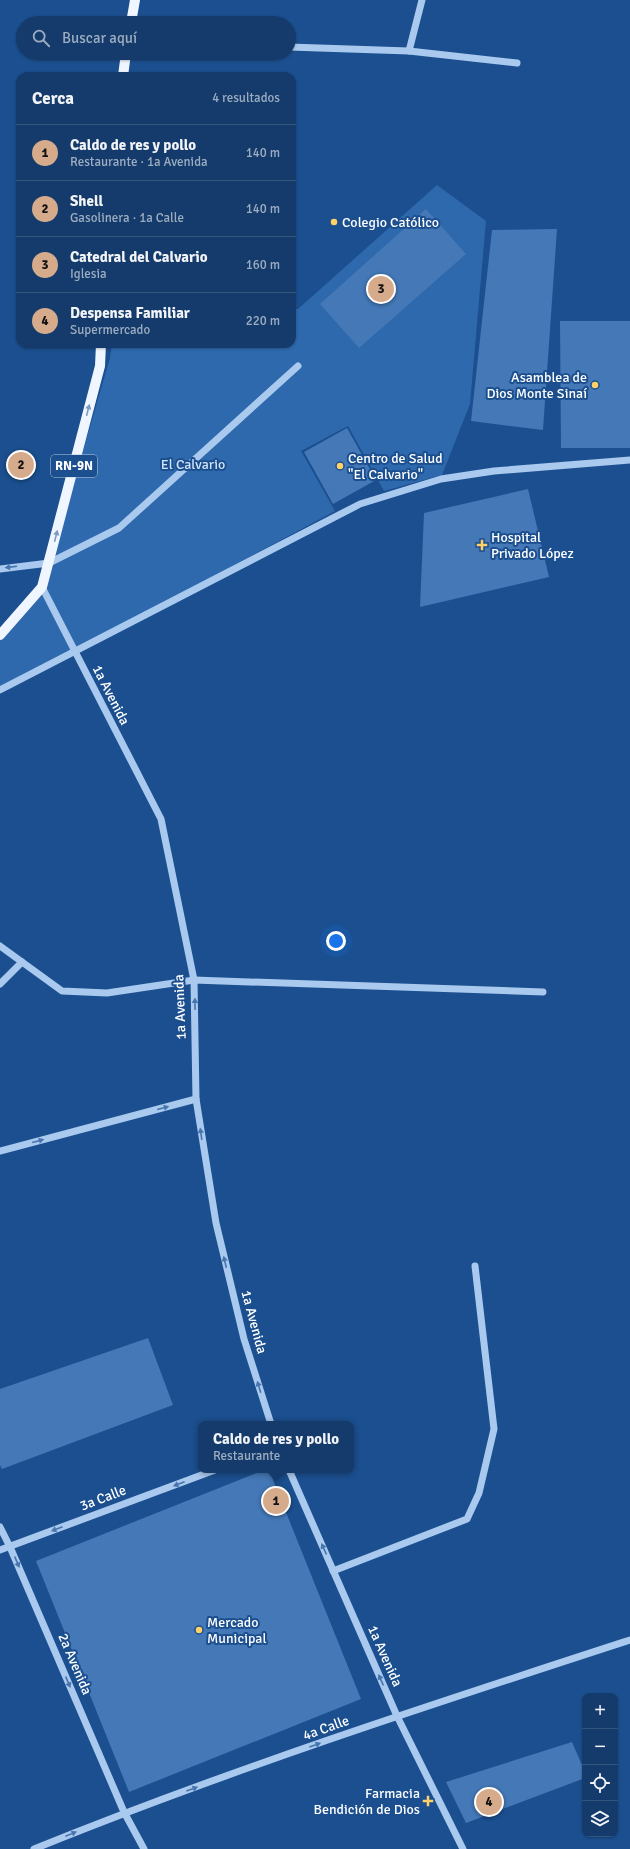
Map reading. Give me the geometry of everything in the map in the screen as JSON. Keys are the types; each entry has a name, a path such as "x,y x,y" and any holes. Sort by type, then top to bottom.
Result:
{"main road":[{"path":"132,16 135,0"},
{"path":"124,72 125,60"},
{"name":"RN-9N","path":"0,635 42,587 100,366 101,348"}],"street":[{"path":"409,51 422,0"},
{"path":"296,47 409,51 517,62"},
{"path":"0,569 49,563 119,528 298,366"},
{"path":"0,690 360,504 441,479 494,471 630,460"},
{"name":"1a Avenida","path":"42,587 161,819 194,980 196,1099 216,1223 244,1339 270,1421"},
{"path":"0,946 62,992 107,993 194,980 543,992"},
{"path":"0,984 22,962"},
{"path":"0,1151 196,1099"},
{"path":"334,1571 468,1519 479,1493 494,1429 475,1266"},
{"name":"3a Calle","path":"0,1550 207,1473"},
{"name":"1a Avenida","path":"290,1473 397,1716 463,1849"},
{"name":"2a Avenida","path":"0,1527 124,1812 144,1849"},
{"name":"4a Calle","path":"34,1849 124,1812 397,1716 630,1640"}],"green space":[{"name":"El Calvario","path":"437,185 486,221 470,404 442,475 384,491 348,426 301,451 335,511 74,651 43,588 110,358 111,348 296,348 296,309 298,309"},
{"path":"38,593 44,595 73,651 0,689 0,637"}],"building":[{"path":"426,209 466,254 359,348 320,304"},
{"path":"557,229 543,430 471,421 492,230"},
{"name":"Asamblea de Dios Monte Sinaí","path":"560,321 630,321 630,448 561,448"},
{"name":"Centro de Salud \"El Calvario\"","path":"347,428 376,480 333,504 304,452"},
{"name":"Hospital Privado López","path":"528,489 549,577 420,607 424,513"},
{"path":"148,1338 173,1405 2,1469 0,1465 0,1389"},
{"name":"Mercado Municipal","path":"256,1473 270,1473 361,1699 129,1792 36,1561"},
{"path":"572,1742 582,1765 582,1779 466,1823 446,1782"}],"place":[{"name":"Colegio Católico","path":"334,222"},
{"name":"Catedral del Calvario","path":"381,289"},
{"name":"Asamblea de Dios Monte Sinaí","path":"595,385"},
{"name":"Shell","path":"21,465"},
{"name":"Centro de Salud \"El Calvario\"","path":"340,466"},
{"name":"Hospital Privado López","path":"482,545"},
{"name":"Caldo de res y pollo","path":"276,1501"},
{"name":"Mercado Municipal","path":"199,1630"},
{"name":"Farmacia Bendición de Dios","path":"428,1801"},
{"name":"Despensa Familiar","path":"489,1802"}]}
